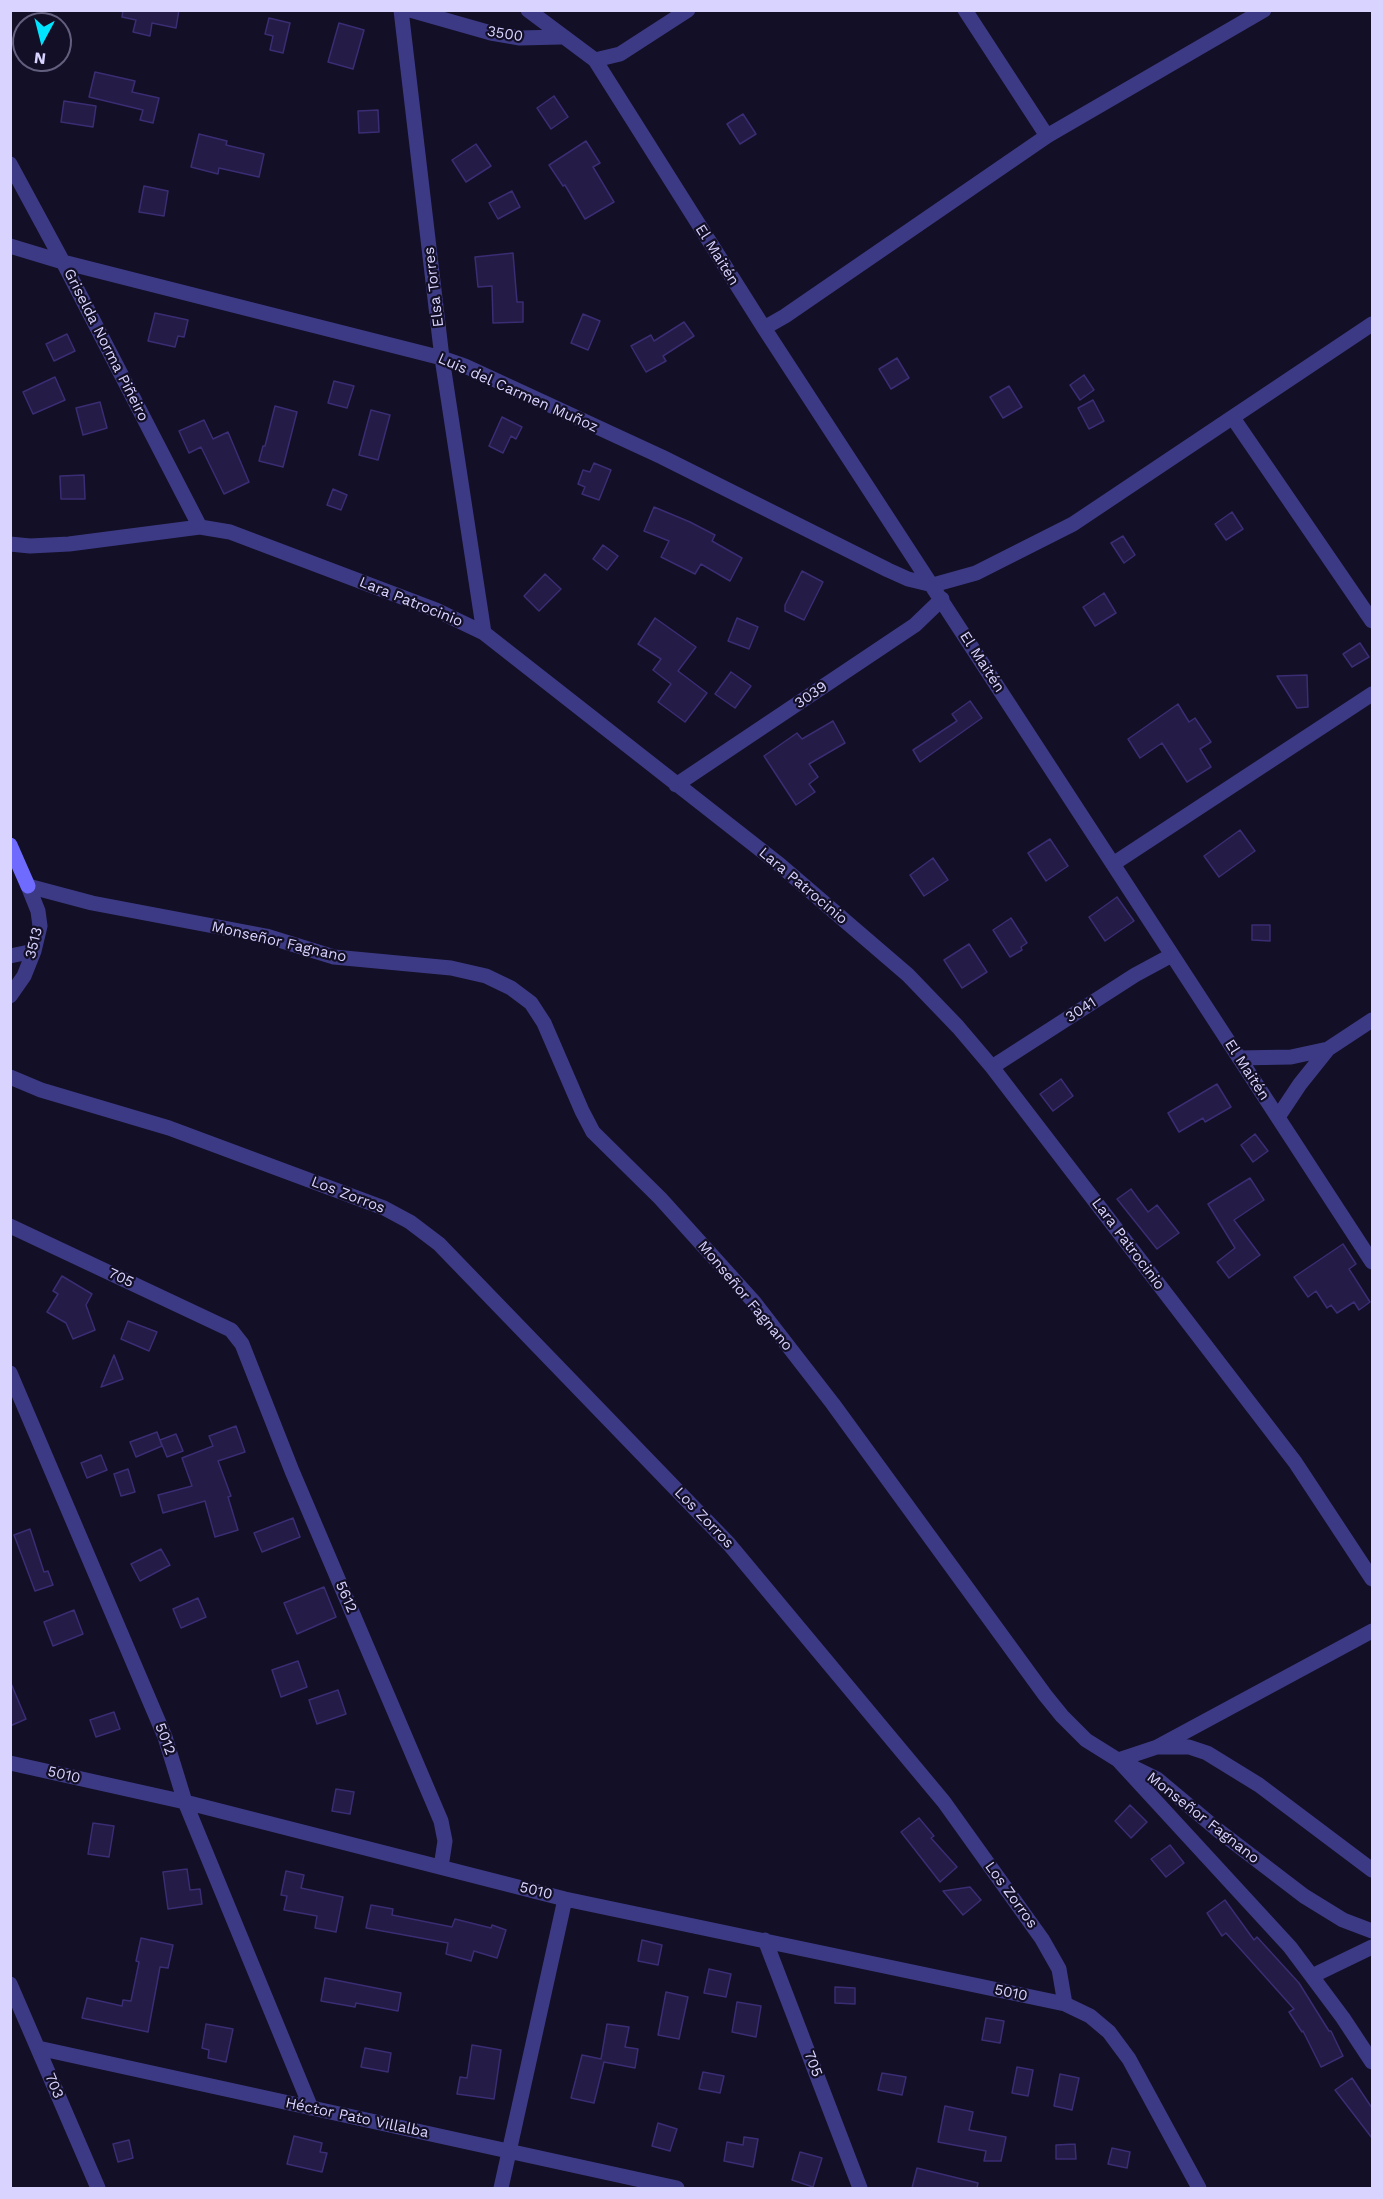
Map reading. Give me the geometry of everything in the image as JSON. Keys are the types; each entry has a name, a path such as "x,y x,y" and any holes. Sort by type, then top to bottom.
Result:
{"street":[{"name":"Elsa Torres","path":"401,10 442,358 484,633"},
{"name":"3500","path":"410,10 491,33 520,38 561,37"},
{"path":"528,10 561,37 595,60 620,54 688,10"},
{"path":"965,10 1047,136"},
{"path":"764,328 785,316 1047,136 1264,10"},
{"name":"El Maitén","path":"595,60 764,328 1372,1262"},
{"name":"Griselda Norma Piñeiro","path":"10,164 200,527"},
{"name":"Luis del Carmen Muñoz","path":"10,246 63,262 442,358 465,366 662,457 888,570 908,579 933,585"},
{"path":"933,585 976,573 1073,524 1372,324"},
{"path":"1233,418 1372,621"},
{"name":"Lara Patrocinio","path":"10,544 30,546 69,544 200,527 230,532 436,610 484,633 780,865 908,975 958,1027 992,1067 1295,1462 1372,1579"},
{"name":"3039","path":"676,785 915,625 942,599"},
{"path":"1113,864 1372,694"},
{"path":"10,846 28,886"},
{"name":"Monseñor Fagnano","path":"10,879 92,903 266,936 334,957 463,970 511,988 531,1003 544,1023 593,1132 660,1198 754,1302 833,1404 1045,1695 1086,1740 1118,1760 1158,1779 1219,1831 1304,1896 1343,1920 1372,1931"},
{"name":"3513","path":"10,996 24,976 34,951 40,926 38,911 28,886"},
{"path":"10,956 34,951"},
{"name":"3041","path":"992,1067 1135,975 1172,955"},
{"path":"1278,1117 1299,1084 1328,1049 1372,1020"},
{"path":"1239,1058 1291,1058 1328,1049"},
{"name":"Los Zorros","path":"10,1077 41,1090 169,1128 384,1208 410,1222 439,1244 729,1544 944,1802 1042,1939 1059,1969 1065,2004"},
{"name":"705","path":"10,1226 231,1330"},
{"name":"5612","path":"231,1330 242,1344 297,1481 441,1821 445,1841 441,1867"},
{"name":"5012","path":"10,1373 165,1737 185,1802 311,2108"},
{"path":"1372,1631 1157,1747 1118,1760 1290,1947 1343,2018 1372,2062"},
{"name":"Monseñor Fagnano","path":"1157,1747 1189,1747 1207,1753 1259,1785 1372,1870"},
{"name":"5010","path":"10,1763 185,1802 565,1899 1065,2004"},
{"path":"501,2188 565,1899"},
{"name":"705","path":"765,1940 860,2188"},
{"path":"1312,1976 1372,1947"},
{"name":"703","path":"10,1984 98,2188"},
{"path":"1065,2004 1090,2016 1109,2032 1129,2059 1199,2188"},
{"name":"Héctor Pato Villalba","path":"38,2048 677,2188"}],"building":[{"path":"123,10 179,10 176,28 152,23 150,36 133,32 136,20 122,17"},
{"path":"269,18 290,23 283,53 270,50 273,36 265,34"},
{"path":"339,23 364,30 353,69 328,62"},
{"path":"95,72 135,81 132,92 159,98 153,123 140,120 143,110 89,97"},
{"path":"554,96 568,117 551,129 537,108"},
{"path":"64,101 96,106 93,127 61,122"},
{"path":"378,110 379,132 359,133 358,111"},
{"path":"743,114 756,134 740,144 727,124"},
{"path":"199,134 227,141 226,145 264,154 259,177 219,168 218,174 191,167"},
{"path":"586,141 600,163 593,167 614,202 585,219 565,185 563,186 549,165"},
{"path":"476,144 491,166 466,182 452,160"},
{"path":"144,186 168,191 164,216 139,212"},
{"path":"512,191 520,207 498,219 489,203"},
{"path":"513,253 517,302 523,302 523,322 493,323 492,286 478,287 475,257"},
{"path":"155,313 188,320 184,337 178,336 175,347 148,341"},
{"path":"583,314 600,321 588,350 571,343"},
{"path":"684,322 694,336 663,356 666,361 646,372 631,346 651,335 654,341"},
{"path":"67,334 75,351 54,361 46,344"},
{"path":"897,358 909,378 891,389 879,369"},
{"path":"1084,375 1094,390 1080,400 1070,385"},
{"path":"55,377 65,400 33,414 23,392"},
{"path":"334,381 354,386 347,408 328,403"},
{"path":"1009,386 1022,407 1003,418 990,397"},
{"path":"1093,400 1104,421 1089,429 1078,408"},
{"path":"100,402 107,428 83,435 76,408"},
{"path":"275,406 297,412 283,467 259,461"},
{"path":"371,410 390,415 378,460 359,455"},
{"path":"502,417 522,427 516,439 511,436 503,453 489,446"},
{"path":"204,420 213,439 228,432 249,482 224,494 201,447 189,453 179,431"},
{"path":"594,463 611,470 599,500 582,494 585,487 578,484 583,470 590,472"},
{"path":"84,475 85,499 61,499 60,476"},
{"path":"333,489 347,495 341,510 327,505"},
{"path":"654,507 715,535 712,541 742,558 730,581 701,564 695,574 661,557 669,541 644,531"},
{"path":"1232,512 1243,529 1226,540 1215,524"},
{"path":"1123,536 1135,555 1124,563 1111,543"},
{"path":"603,545 618,556 607,570 593,559"},
{"path":"802,571 823,582 804,620 785,611 785,605"},
{"path":"545,574 561,589 539,611 524,596"},
{"path":"1104,593 1116,613 1095,626 1083,607"},
{"path":"655,618 696,647 678,671 707,693 685,722 658,702 671,684 653,670 661,659 638,644"},
{"path":"737,618 758,627 749,649 728,641"},
{"path":"1360,643 1369,657 1352,667 1343,654"},
{"path":"731,672 751,686 735,708 715,694"},
{"path":"1307,675 1308,707 1297,708 1277,676"},
{"path":"970,701 982,718 920,762 913,750 957,721 952,714"},
{"path":"1178,704 1189,722 1195,718 1211,742 1200,749 1211,767 1187,782 1162,743 1140,758 1128,739"},
{"path":"833,721 845,743 809,764 818,777 809,784 815,792 796,805 764,756 797,733 802,739"},
{"path":"1240,830 1255,851 1219,877 1204,856"},
{"path":"1050,839 1068,866 1046,881 1028,853"},
{"path":"933,858 948,880 924,896 910,875"},
{"path":"1117,897 1134,921 1105,941 1089,917"},
{"path":"1011,918 1027,943 1021,947 1022,950 1010,957 993,930"},
{"path":"1252,925 1270,925 1270,941 1252,940"},
{"path":"969,944 987,972 962,988 944,960"},
{"path":"1061,1079 1073,1096 1053,1111 1040,1094"},
{"path":"1217,1084 1231,1107 1205,1122 1203,1118 1179,1132 1168,1113"},
{"path":"1255,1134 1268,1151 1253,1162 1241,1145"},
{"path":"1250,1178 1264,1200 1234,1220 1260,1255 1229,1278 1217,1262 1235,1248 1208,1204"},
{"path":"1131,1189 1148,1212 1157,1205 1179,1233 1157,1249 1117,1199"},
{"path":"1343,1244 1356,1264 1349,1269 1370,1302 1359,1310 1354,1302 1337,1313 1331,1305 1327,1308 1316,1291 1308,1297 1294,1277"},
{"path":"62,1276 92,1294 86,1305 95,1330 73,1339 66,1323 47,1312 58,1294 53,1291"},
{"path":"128,1321 157,1332 149,1351 121,1339"},
{"path":"114,1355 123,1379 101,1387"},
{"path":"236,1426 245,1452 218,1461 231,1496 228,1497 238,1530 215,1537 205,1501 163,1513 158,1495 192,1486 182,1458 213,1446 209,1436"},
{"path":"157,1432 162,1446 136,1457 130,1442"},
{"path":"176,1434 183,1451 167,1457 160,1440"},
{"path":"101,1455 107,1470 87,1478 81,1463"},
{"path":"128,1469 135,1492 121,1496 114,1474"},
{"path":"293,1518 300,1537 262,1552 254,1533"},
{"path":"30,1529 44,1572 48,1571 53,1585 35,1591 14,1535"},
{"path":"161,1549 170,1565 140,1581 131,1564"},
{"path":"324,1587 336,1617 297,1634 284,1603"},
{"path":"198,1598 206,1617 181,1628 173,1609"},
{"path":"74,1610 83,1634 53,1646 44,1622"},
{"path":"298,1661 307,1687 281,1697 272,1670"},
{"path":"10,1681 26,1719 10,1726"},
{"path":"338,1690 346,1714 317,1724 309,1700"},
{"path":"114,1712 120,1729 96,1737 90,1720"},
{"path":"336,1789 354,1792 350,1814 332,1811"},
{"path":"1130,1805 1147,1822 1131,1838 1115,1821"},
{"path":"919,1818 934,1836 931,1838 957,1867 940,1882 901,1832"},
{"path":"93,1823 114,1826 109,1857 88,1854"},
{"path":"1170,1845 1184,1863 1166,1877 1151,1859"},
{"path":"187,1869 190,1890 200,1889 202,1904 168,1909 163,1872"},
{"path":"286,1871 304,1875 301,1888 343,1897 336,1932 315,1928 317,1916 284,1910 287,1896 281,1895"},
{"path":"970,1887 981,1900 963,1915 943,1891"},
{"path":"1225,1900 1254,1940 1257,1937 1299,1983 1331,2031 1343,2056 1321,2067 1303,2031 1289,2012 1294,2009 1226,1933 1222,1936 1207,1913"},
{"path":"371,1905 393,1909 392,1915 452,1927 455,1919 491,1928 492,1925 506,1930 497,1958 474,1951 471,1961 446,1954 448,1943 366,1928"},
{"path":"141,1938 173,1945 168,1968 160,1967 148,2032 82,2018 87,1998 122,2006 123,2000 131,2001"},
{"path":"642,1940 662,1945 658,1965 638,1961"},
{"path":"709,1969 731,1974 726,1997 704,1993"},
{"path":"325,1978 401,1993 398,2011 356,2003 355,2007 321,2001"},
{"path":"835,1987 855,1988 855,2004 835,2003"},
{"path":"666,1992 688,1997 679,2039 658,2035"},
{"path":"737,2002 761,2006 756,2037 732,2032"},
{"path":"986,2018 1004,2021 1000,2043 982,2040"},
{"path":"206,2024 233,2029 226,2062 208,2058 209,2050 202,2048"},
{"path":"607,2024 629,2027 625,2047 638,2049 635,2068 604,2062 594,2103 571,2098 582,2055 601,2059"},
{"path":"472,2045 501,2050 494,2099 457,2094 460,2077 467,2078"},
{"path":"365,2048 391,2053 388,2072 361,2067"},
{"path":"1017,2067 1033,2070 1028,2096 1012,2093"},
{"path":"703,2072 724,2076 720,2093 699,2089"},
{"path":"882,2073 906,2077 902,2095 878,2090"},
{"path":"1060,2074 1079,2078 1072,2110 1054,2106"},
{"path":"1352,2078 1372,2108 1372,2138 1335,2090"},
{"path":"945,2106 973,2112 969,2130 1006,2137 1001,2161 984,2161 986,2151 938,2142"},
{"path":"658,2123 677,2129 670,2151 652,2146"},
{"path":"294,2136 322,2143 320,2152 327,2153 322,2172 287,2164"},
{"path":"744,2137 758,2139 753,2167 724,2161 727,2142 743,2145"},
{"path":"129,2140 133,2158 118,2162 113,2144"},
{"path":"1075,2144 1076,2159 1056,2159 1056,2145"},
{"path":"1112,2148 1130,2152 1127,2168 1108,2164"},
{"path":"800,2152 822,2158 813,2187 792,2180"},
{"path":"917,2168 978,2183 977,2188 912,2188"}]}
